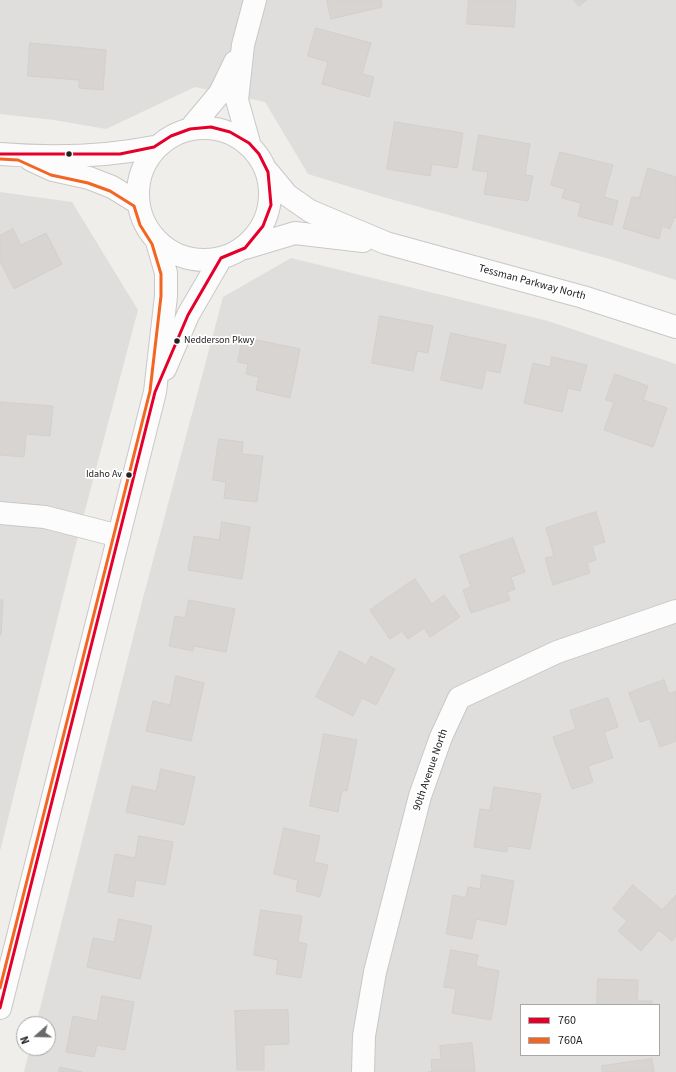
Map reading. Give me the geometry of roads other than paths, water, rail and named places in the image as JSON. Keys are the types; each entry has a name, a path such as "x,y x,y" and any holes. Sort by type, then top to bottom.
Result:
{"street":[{"path":"249,143 237,100 243,45 255,0"},
{"path":"190,129 220,93 243,45"},
{"path":"10,154 96,156 120,154 154,147 171,136 190,129 211,127 230,132 249,143 259,154 268,172 271,204 264,226 245,248 221,258 198,261 176,255 157,242"},
{"path":"0,1008 155,392 166,296 166,273 157,242 145,223 138,203 141,172 154,147"},
{"path":"10,154 53,170 89,178 112,187 138,203"},
{"name":"Tessman Parkway North","path":"268,172 287,195 310,210 386,243 583,296 676,327"},
{"name":"Tessman Parkway North","path":"245,248 295,233 386,243"},
{"path":"155,392 188,315 221,258"},
{"path":"0,513 44,517 119,536"},
{"name":"90th Avenue North","path":"363,1072 364,1036 375,972 418,803 441,737 459,698 557,652 676,611"}],"place":[{"name":"Nedderson Pkwy","path":"177,341"},
{"name":"Idaho Av","path":"129,475"}]}
